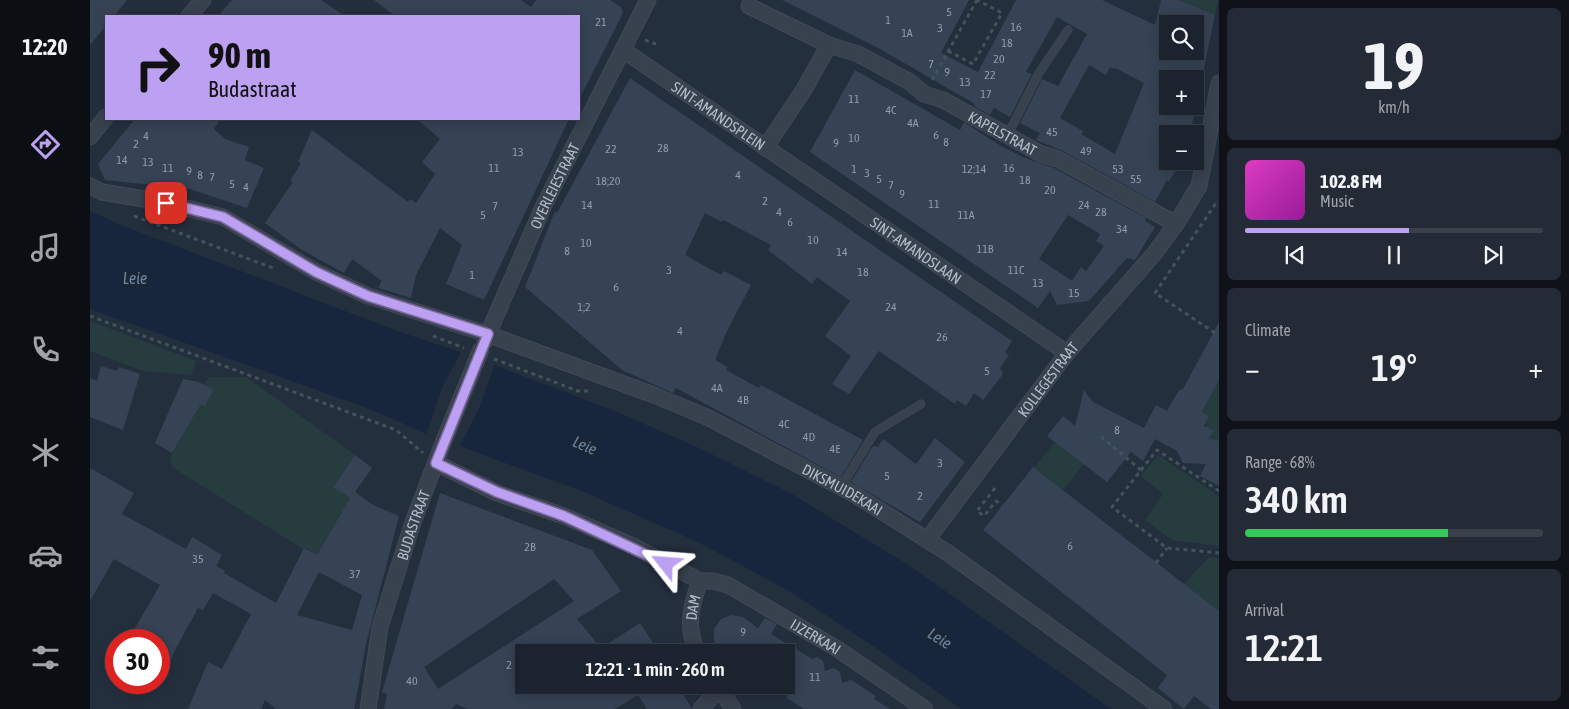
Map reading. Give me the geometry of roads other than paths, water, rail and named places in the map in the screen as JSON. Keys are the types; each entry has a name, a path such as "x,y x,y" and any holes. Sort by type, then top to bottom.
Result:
{"street":[{"path":"191,15 203,0"},
{"name":"OVERLEIESTRAAT","path":"485,341 544,205 623,50 644,1"},
{"path":"749,6 829,45"},
{"name":"SINT-AMANDSPLEIN","path":"623,50 765,148 803,91 829,45"},
{"name":"KAPELSTRAAT","path":"829,45 858,54 910,82 924,94 943,100 1041,154 1058,159 1176,224"},
{"name":"KOLLEGESTRAAT","path":"928,540 1067,354 1154,254 1176,224 1199,186 1219,83"},
{"path":"90,137 105,118"},
{"name":"SINT-AMANDSLAAN","path":"765,148 1067,354"},
{"name":"DIKSMUIDEKAAI","path":"90,186 102,192 166,203 223,217 316,272 354,290 485,341 654,395 700,414 841,488 928,540 1164,709"},
{"name":"BUDASTRAAT","path":"368,709 380,628 412,526 485,341"},
{"name":"DAM","path":"436,463 497,492 564,516 633,546 700,581 693,600 690,621 696,644"},
{"name":"IJZERKAAI","path":"700,581 714,581 728,585 836,648 925,709"},
{"path":"701,709 713,694"},
{"path":"724,694 733,709"}],"lane":[{"path":"1007,136 1038,73 1068,30"},
{"path":"841,488 875,432 920,404"}],"water":[{"name":"Leie","path":"90,211 121,225 397,331 460,352 615,411 701,449 790,493 910,566 1111,709 961,709 879,650 789,591 700,543 584,492 427,434 367,408 90,309"}]}
